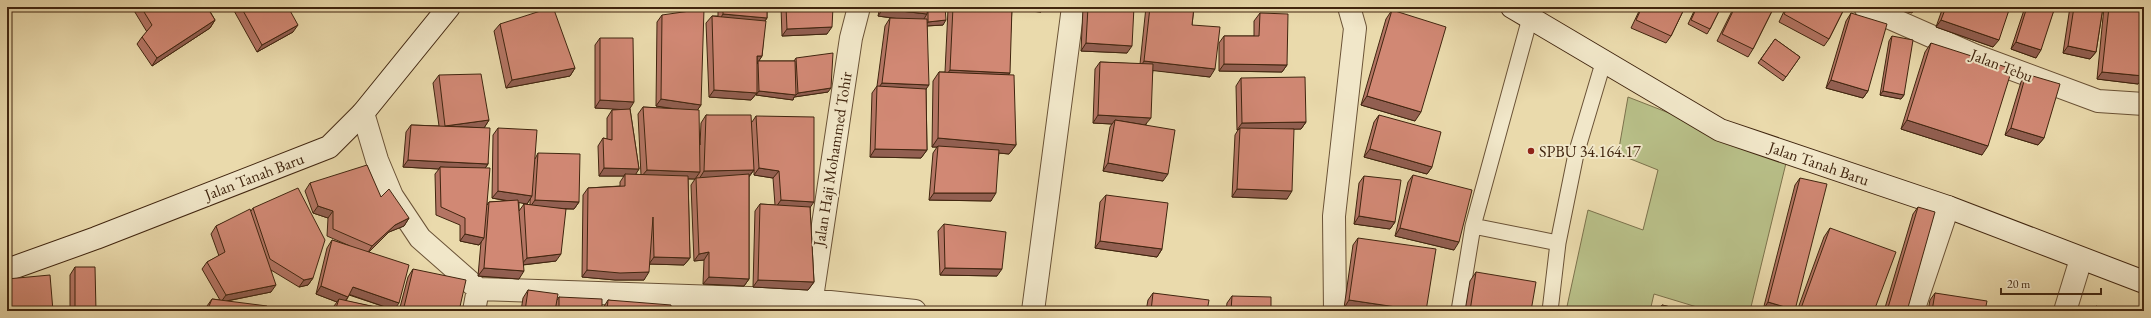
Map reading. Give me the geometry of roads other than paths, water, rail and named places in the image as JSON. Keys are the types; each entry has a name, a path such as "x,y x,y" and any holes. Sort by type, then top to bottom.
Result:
{"street":[{"name":"Jalan Tanah Baru","path":"7,270 96,238 329,147 363,113 449,7"},
{"name":"Jalan Haji Mohammed Tohir","path":"811,306 851,38 859,7"},
{"path":"1033,311 1073,7"},
{"path":"1335,311 1334,216 1355,28 1349,7"},
{"name":"Jalan Tanah Baru","path":"1512,7 1604,60 1720,130 1948,207 2144,282"},
{"name":"Jalan Tebu","path":"1864,7 1974,55 2098,100 2144,104"},
{"path":"363,113 377,160 392,196 420,238 478,289 914,311"},
{"path":"1913,311 1948,207"},
{"path":"2065,311 2081,259"},
{"path":"474,311 478,289"}],"lane":[{"path":"1459,311 1473,226 1530,18"},
{"path":"1550,311 1558,243 1576,154 1604,60"},
{"path":"1473,226 1558,243"}],"place":[{"name":"SPBU 34.164.17","path":"1531,151"}]}
